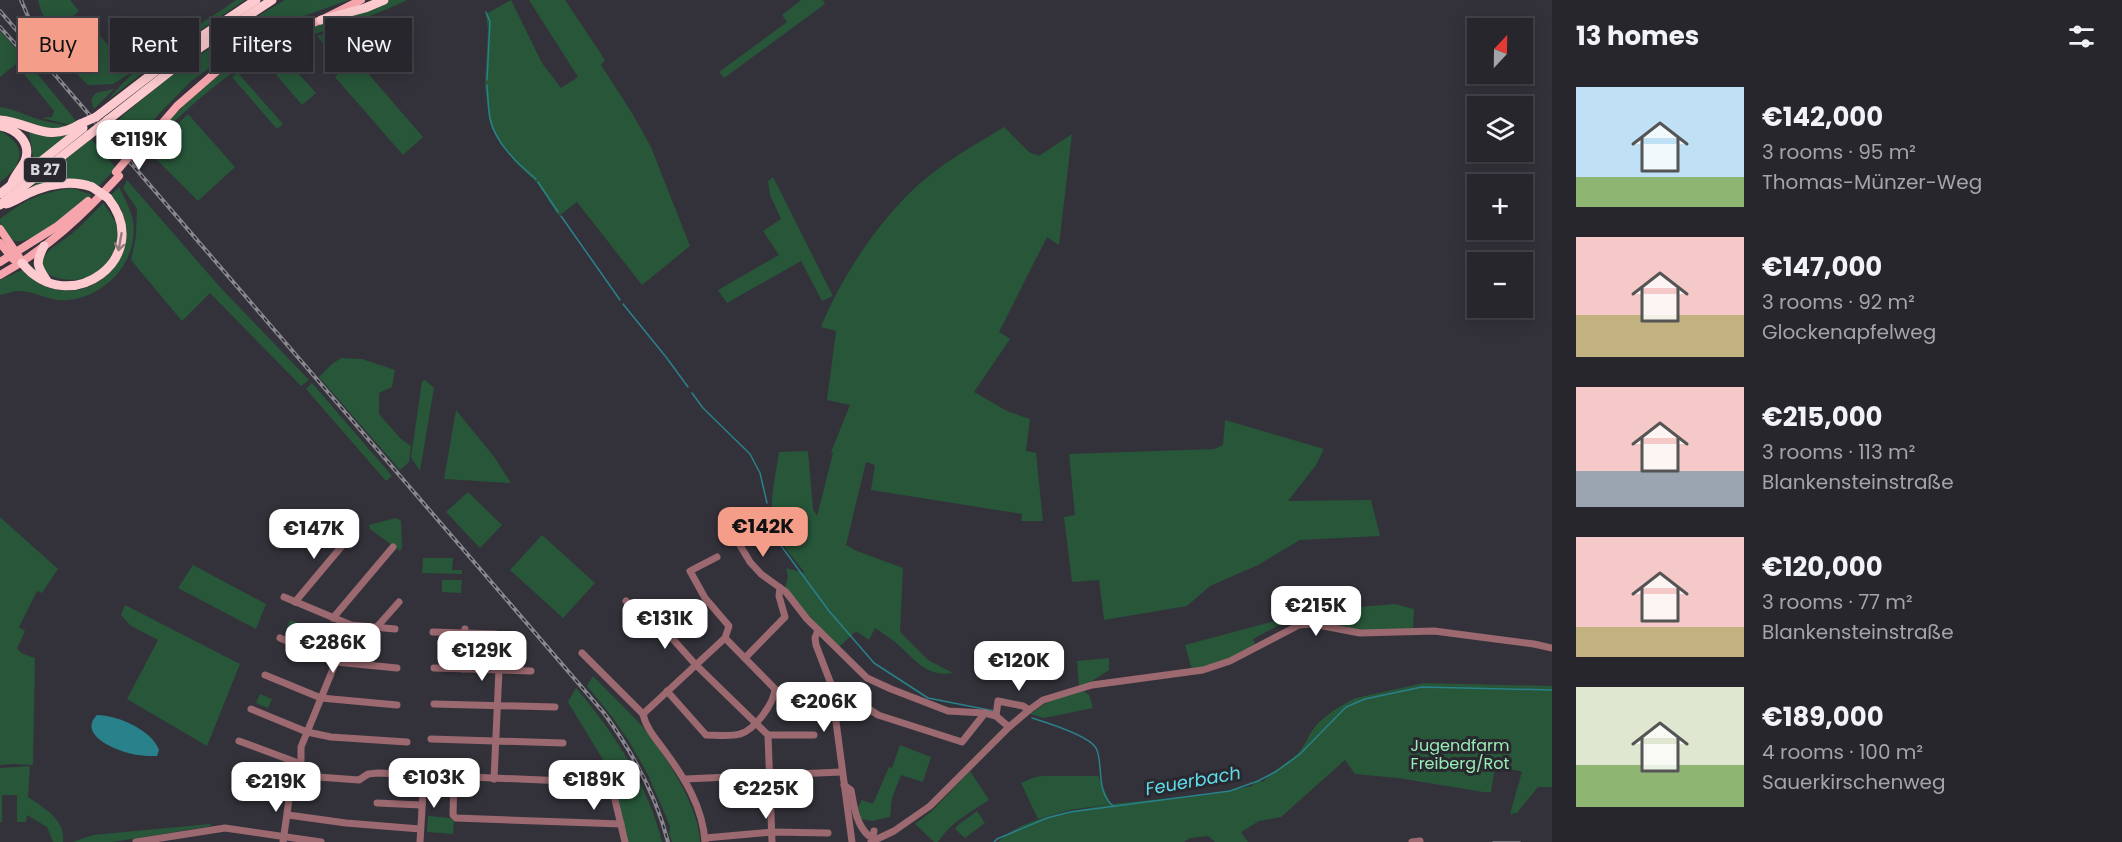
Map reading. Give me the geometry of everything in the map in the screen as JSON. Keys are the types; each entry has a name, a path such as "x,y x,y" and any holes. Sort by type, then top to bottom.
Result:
{"highway":[{"name":"B 27","path":"102,117 196,40 256,0"},
{"name":"B 27","path":"0,194 84,129 272,0"},
{"path":"321,20 384,0"},
{"name":"B 27","path":"0,120 52,134 71,129 84,129"},
{"name":"B 27","path":"0,126 19,134 26,149 25,161 10,186"},
{"name":"B 27","path":"0,205 84,129"},
{"name":"B 27","path":"0,205 14,202 36,190 57,183 77,183 92,187 108,198 118,214 122,234 118,251 113,262 99,277 85,284 62,286 48,283"},
{"path":"40,243 38,265 48,283"},
{"path":"22,263 32,273 48,283"}],"main road":[{"path":"138,148 177,106 224,65 272,38 321,20 358,2"},
{"path":"0,276 22,263 40,243 95,202 178,99 214,68 271,35 358,2"},
{"path":"2,236 19,243 40,243"},
{"path":"2,236 13,255 22,263"},
{"path":"0,262 40,243"}],"street":[{"path":"295,602 352,534"},
{"path":"738,542 750,562 761,574 786,592 818,630 867,678 948,711 985,713 996,716 1009,727"},
{"path":"333,618 393,547"},
{"path":"643,714 725,638 729,626 705,598 690,571 717,557"},
{"path":"745,658 785,617 779,596 780,588"},
{"path":"284,597 351,625 395,629"},
{"path":"376,628 399,602"},
{"path":"626,602 647,621 654,618 695,664 768,735 814,735"},
{"path":"871,842 894,831 930,806 1009,727 1043,700 1092,685 1203,670 1230,661 1289,629 1307,624 1360,633 1434,631 1552,648"},
{"path":"301,764 300,753 307,732 351,625"},
{"path":"818,630 814,638 831,684 852,842"},
{"path":"464,669 465,631"},
{"path":"434,632 465,631 496,634"},
{"path":"280,638 336,662 397,668"},
{"path":"667,691 706,735 741,734 756,724 772,699 775,689 725,638"},
{"path":"582,653 643,714 649,729 685,779 700,815 705,840 772,832 828,833"},
{"path":"434,668 531,671"},
{"path":"494,779 499,670"},
{"path":"265,675 321,698 398,705"},
{"path":"831,684 878,714 962,742 985,713"},
{"path":"996,716 998,701 1023,706 1029,710"},
{"path":"434,704 555,707"},
{"path":"251,709 307,732 331,737 407,742"},
{"path":"768,735 772,842"},
{"path":"431,739 563,743"},
{"path":"239,741 301,764 310,774 318,777 358,780 368,774 378,773 611,783 625,842"},
{"path":"685,779 842,772"},
{"path":"420,842 424,776"},
{"path":"454,777 453,816 456,818 621,824"},
{"path":"844,785 851,790 856,813 864,832 873,836 874,831"},
{"path":"283,839 290,792"},
{"path":"377,803 421,805"},
{"path":"288,815 346,823 420,829"},
{"path":"136,842 217,829 321,842"},
{"path":"1412,842 1420,841"}],"green space":[{"path":"38,0 70,0 79,11 70,18 44,18"},
{"path":"236,0 245,0 218,18 211,18 211,23 199,31 199,25"},
{"path":"285,0 349,0 298,18 256,18"},
{"path":"390,0 407,0 365,18 340,18"},
{"path":"511,0 542,63 561,88 578,77 529,0 565,0 605,60 601,65 651,147 690,246 642,285 577,202 559,216 537,183 514,161 492,129 485,86 488,31 486,14"},
{"path":"801,0 823,0 825,4 724,78 719,72 787,22 782,15"},
{"path":"325,23 325,31 313,35 313,27"},
{"path":"0,31 18,51 18,66 16,64 0,77"},
{"path":"98,34 110,47 110,72 132,72 113,84 88,85 76,72 98,72"},
{"path":"325,34 325,45 317,36"},
{"path":"211,48 211,67 191,81 157,116 132,148 110,127 177,72 199,72 199,56"},
{"path":"22,72 36,72 77,122 70,125 42,118 52,117 54,111"},
{"path":"135,72 144,72 108,100"},
{"path":"224,72 234,72 202,97 149,145 178,112"},
{"path":"274,72 297,72 316,93 302,105"},
{"path":"340,72 367,72 423,137 403,155 335,77"},
{"path":"238,73 283,124 277,129 232,77"},
{"path":"114,89 94,109 91,100 96,93"},
{"path":"0,107 69,127 51,130 0,117"},
{"path":"188,114 235,167 198,201 151,154 151,150"},
{"path":"1004,127 1029,152 1039,156 1072,134 1059,245 1047,237 999,332 1010,339 974,392 1007,411 1030,419 1026,451 1036,453 1043,521 1021,521 1022,514 871,490 875,465 866,462 846,545 903,568 900,632 928,660 953,673 935,673 921,665 875,628 869,640 856,631 838,648 785,588 788,577 786,568 805,573 775,529 772,497 779,452 808,451 813,509 817,516 833,453 831,452 850,405 827,400 836,331 821,327 854,264 884,222 917,186 951,160"},
{"path":"0,131 15,143 20,156 14,169 0,182"},
{"path":"29,132 69,134 40,159 33,157"},
{"path":"91,139 116,168 99,186 79,179 52,181 30,188"},
{"path":"773,177 833,296 822,301 801,261 727,303 718,290 779,255 763,231 781,219 770,195 768,181"},
{"path":"127,180 219,286 309,380 301,386 210,293 182,321 131,260 136,236 137,209 123,188"},
{"path":"119,187 132,217 133,236 131,250 125,263 107,284 95,292 67,300 24,291 0,295 0,280 22,270 41,285 60,290 75,290 90,286 102,279 120,256 124,241 122,211 111,195"},
{"path":"72,188 92,195 67,216 33,237 16,241 5,232 0,219 18,206 50,192"},
{"path":"103,203 117,227 118,235 114,251 105,265 86,278 71,280 48,274 43,269 42,263 47,253 79,228"},
{"path":"341,358 362,359 395,370 392,387 379,393 379,414 400,438 411,446 409,462 400,470 319,377"},
{"path":"425,380 434,388 420,471 411,457 422,381"},
{"path":"312,383 392,476 386,481 306,389"},
{"path":"456,410 495,458 511,483 444,479"},
{"path":"1225,420 1324,449 1316,465 1288,501 1371,500 1380,536 1300,540 1258,565 1210,586 1187,606 1104,620 1099,580 1072,582 1064,517 1075,515 1069,454 1214,449 1223,445"},
{"path":"468,492 502,525 480,548 446,512"},
{"path":"0,517 58,569 42,593 37,591 19,627 25,631 17,649 35,658 33,765 0,765"},
{"path":"396,518 401,521 402,547 400,551 370,529 369,525"},
{"path":"542,535 595,583 563,618 510,570"},
{"path":"423,558 453,558 452,570 462,570 462,574 422,573"},
{"path":"193,565 266,604 256,629 178,588"},
{"path":"442,580 462,580 461,593 442,592"},
{"path":"1395,604 1414,609 1413,631 1359,630 1334,626 1335,609"},
{"path":"125,605 240,664 207,746 127,699 158,640 131,626 121,615"},
{"path":"1282,619 1283,623 1253,639 1255,644 1228,659 1192,670 1185,645"},
{"path":"290,620 303,625 298,638 285,632"},
{"path":"1109,658 1109,670 1089,683 1079,686 1077,661"},
{"path":"593,676 642,726 670,766 694,813 700,842 672,842 669,834 670,826 648,775 613,718 587,686"},
{"name":"Jugendfarm Freiberg/Rot","path":"1424,683 1552,686 1552,787 1538,787 1517,813 1510,814 1522,772 1520,771 1495,767 1491,792 1483,792 1398,778 1355,774 1345,760 1281,817 1259,821 1241,832 1248,842 1215,842 1208,836 1190,838 1184,842 998,842 1009,833 1035,820 1110,804 1070,810 1038,819 1021,783 1035,777 1098,776 1111,804 1211,794 1252,786 1257,780 1263,782 1296,755 1318,724 1340,707 1356,698"},
{"path":"576,688 604,723 628,760 648,800 662,842 627,842 615,790 602,758 568,702"},
{"path":"1084,691 1089,695 1093,708 1044,718 1030,714 1049,701"},
{"path":"260,694 272,699 268,708 256,703"},
{"path":"900,745 931,757 923,782 901,775 892,798 890,817 872,821 860,819 858,807 862,800 873,804 889,767 892,768"},
{"path":"30,766 28,797 53,815 61,827 63,842 53,842 47,827 27,815 26,822 17,822 17,795 2,795 2,822 0,822 0,768"},
{"path":"970,771 989,800 961,818 938,842 934,842 915,824 932,811"},
{"path":"977,811 985,823 965,838 955,829"},
{"path":"428,816 450,818 454,821 453,834 427,832"},
{"path":"210,824 211,826 113,842 73,842 93,835"}],"water":[{"path":"97,715 124,721 142,730 155,743 159,750 157,756 130,754 103,742 92,730 92,723"}],"waterway":[{"path":"486,12 490,22 487,80"},
{"path":"487,85 490,118 497,136 514,159 536,179"},
{"path":"538,182 558,212"},
{"path":"561,216 620,300"},
{"path":"623,304 688,387"},
{"path":"692,393 703,408 750,454 760,473 767,503"},
{"path":"779,543 829,611 874,663 928,698 994,711"},
{"name":"Feuerbach","path":"994,842 1047,818 1070,812 1230,791 1258,781 1277,771 1300,754 1346,707 1365,699 1422,687 1552,690"},
{"path":"1032,718 1076,734 1092,743 1098,754 1104,793 1113,806"}],"tram line":[{"path":"1493,842 1520,842"}],"railway":[{"path":"21,0 29,18"},
{"path":"0,11 604,713 625,743 642,774 657,807 668,842"},
{"path":"0,27 18,47"}]}
